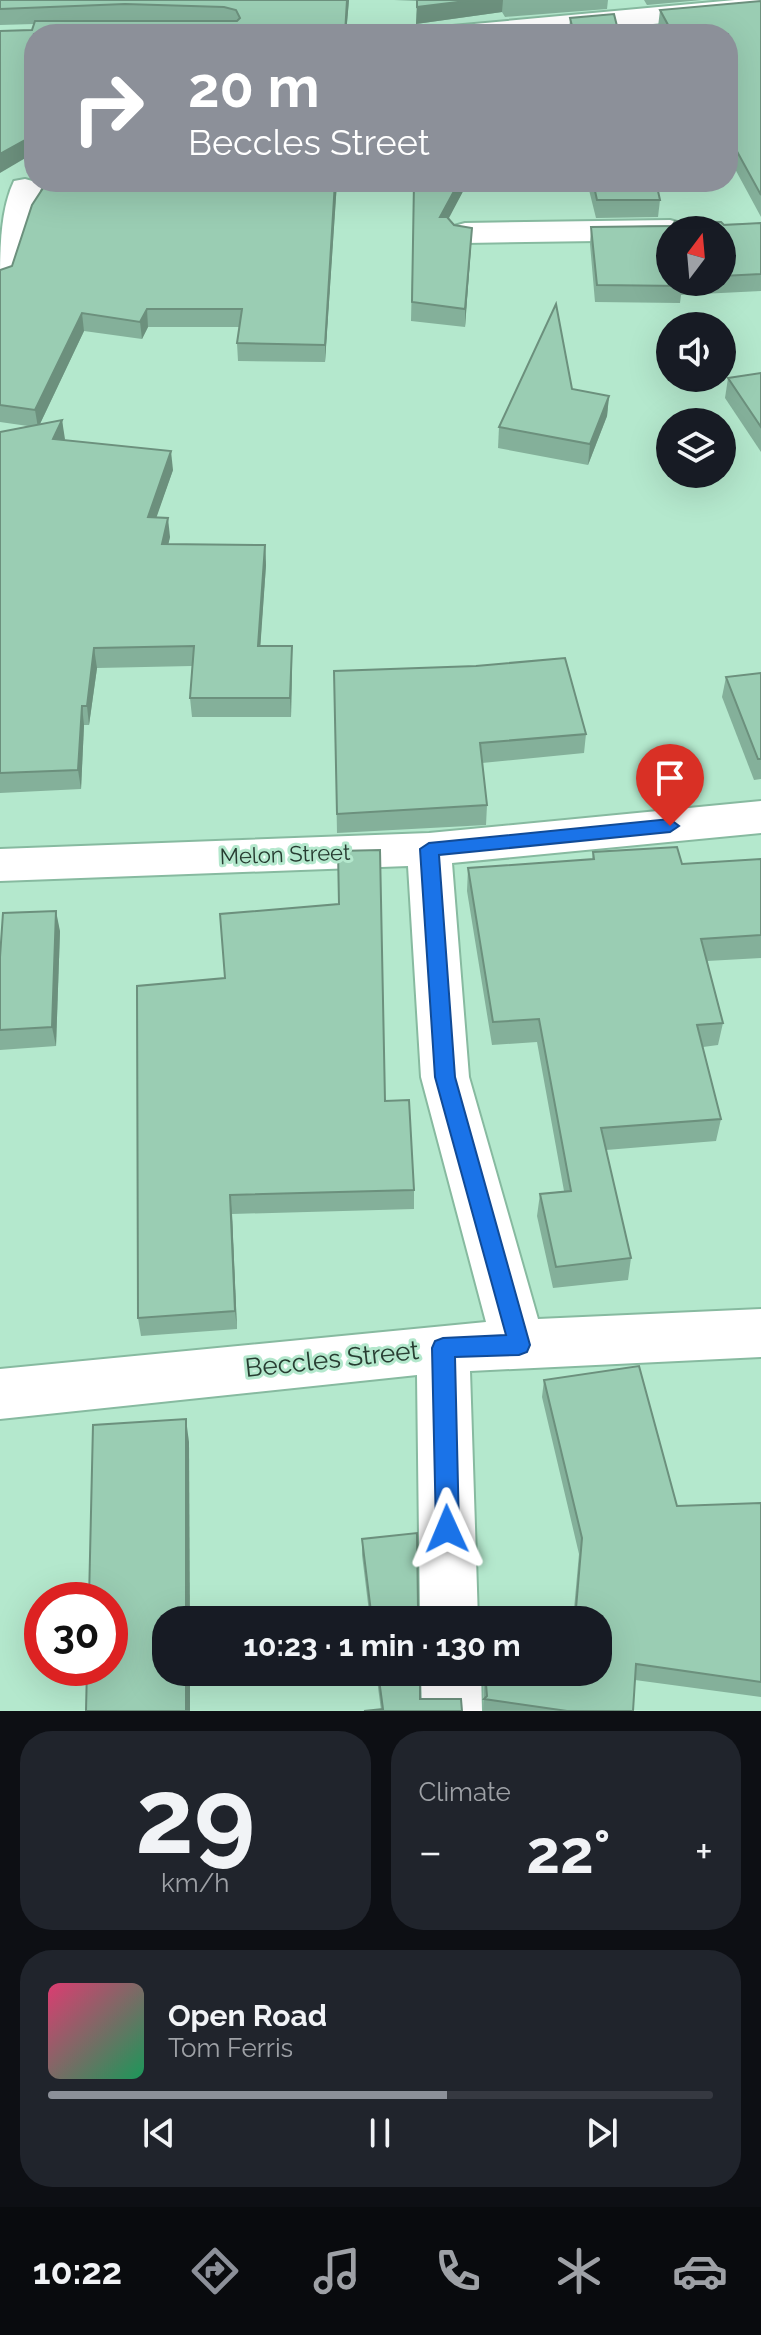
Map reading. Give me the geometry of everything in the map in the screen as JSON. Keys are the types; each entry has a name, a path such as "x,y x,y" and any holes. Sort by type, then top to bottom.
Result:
{"street":[{"path":"562,24 761,6"},
{"path":"0,275 24,191"},
{"path":"465,233 656,230"},
{"name":"Melon Street","path":"0,865 429,849 761,817"},
{"path":"429,849 445,1077 519,1345"},
{"name":"Beccles Street","path":"0,1394 443,1348 761,1333"},
{"path":"443,1348 449,1606"},
{"path":"451,1686 452,1711"}],"building":[{"path":"0,0 347,0 346,24 34,24 35,21 237,21 240,18 236,10 224,7 125,4 0,9"},
{"path":"417,0 474,0 417,7"},
{"path":"761,1 761,195 738,153 738,24 668,24 660,10"},
{"path":"614,14 616,24 572,24 570,18"},
{"path":"24,30 24,141 0,154 0,31"},
{"path":"40,192 334,192 325,345 237,343 242,309 147,309 140,322 82,313 35,410 0,405 0,270 12,266 32,205"},
{"path":"414,192 454,192 440,217 447,217 454,225 472,228 465,309 412,302"},
{"path":"595,192 658,192 660,200 597,200"},
{"path":"761,223 761,274 736,275 736,224"},
{"path":"656,226 656,286 597,285 591,227"},
{"path":"556,304 572,389 609,396 590,444 499,427"},
{"path":"761,373 761,427 736,390 736,377"},
{"path":"62,420 53,439 171,451 148,517 168,518 162,544 265,545 258,646 292,646 290,698 190,698 194,646 94,648 87,706 82,706 78,770 0,773 0,432"},
{"path":"565,658 586,734 480,743 487,805 337,814 334,671 476,666"},
{"path":"761,673 761,759 758,759 726,677"},
{"path":"677,847 682,864 761,859 761,935 701,939 723,1023 697,1025 721,1119 601,1128 631,1258 556,1267 540,1194 571,1191 539,1019 493,1022 468,868 594,859 593,852"},
{"path":"380,850 385,1101 409,1100 414,1190 230,1195 235,1311 138,1318 137,986 225,978 220,914 339,904 338,851"},
{"path":"56,911 52,1027 0,1030 3,913"},
{"path":"639,1366 677,1506 761,1503 761,1682 636,1664 633,1711 567,1711 484,1699 487,1696 486,1686 612,1686 612,1606 576,1606 582,1538 544,1380"},
{"path":"186,1419 186,1606 152,1606 152,1686 186,1686 186,1711 86,1711 87,1686 128,1686 128,1582 89,1582 93,1425"},
{"path":"417,1533 418,1606 370,1606 362,1539"},
{"path":"380,1686 420,1686 420,1699 461,1699 462,1711 364,1711 383,1709"}],"route":[{"path":"447,1529 443,1348 519,1345 445,1077 429,849 670,826"}]}
